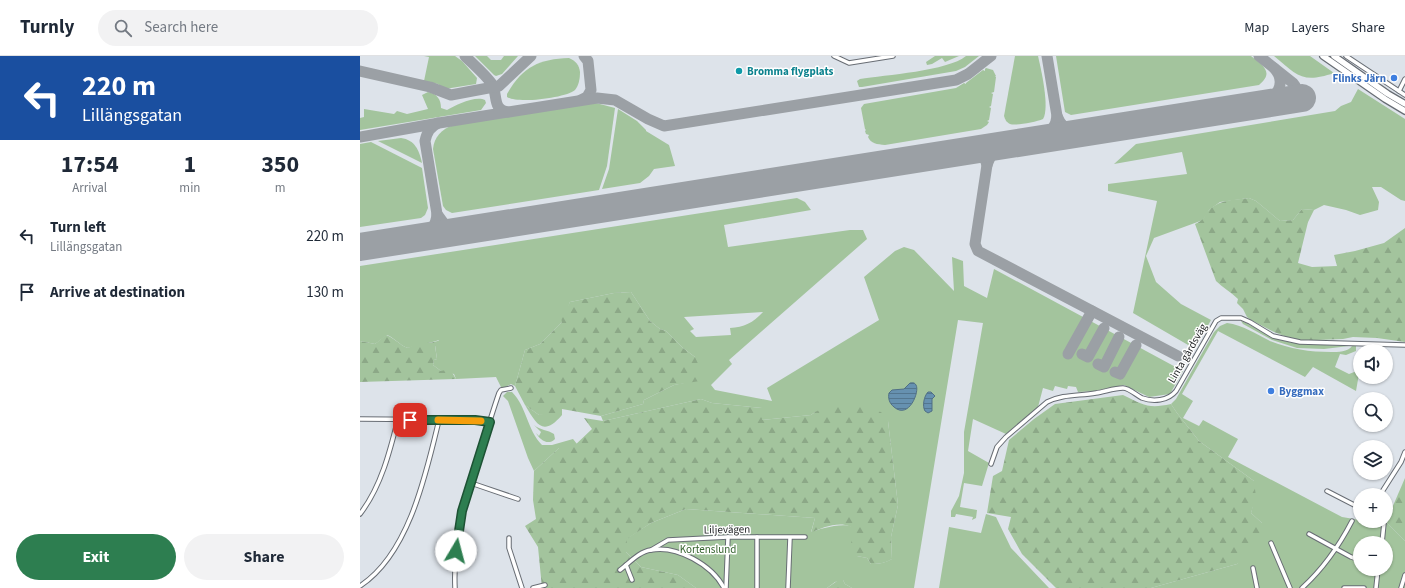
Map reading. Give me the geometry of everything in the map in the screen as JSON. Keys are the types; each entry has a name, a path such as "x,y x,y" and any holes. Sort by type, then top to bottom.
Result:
{"main road":[{"path":"1323,56 1405,111"},
{"path":"1334,56 1388,94 1405,104"}],"street":[{"path":"834,56 849,63 893,56"},
{"path":"1346,56 1398,91 1405,94"},
{"path":"1398,91 1405,79"},
{"name":"Linta gårdsväg","path":"990,464 998,447 1006,437 1047,402 1053,399 1124,388 1142,398 1150,400 1170,397 1176,391 1216,321 1221,318 1241,318 1273,336 1300,342 1405,345"},
{"path":"455,588 454,573 456,541 462,511 499,393 501,390 511,388"},
{"path":"360,419 475,420 490,422"},
{"path":"360,513 370,500 379,481 391,447 398,419"},
{"path":"360,586 370,579 384,565 396,547 412,513 428,467 440,420"},
{"path":"1384,488 1401,462 1405,452"},
{"path":"471,483 518,499"},
{"path":"1327,491 1353,504"},
{"path":"1302,588 1313,579 1337,549 1352,521"},
{"path":"1309,534 1353,557"},
{"path":"725,588 728,537"},
{"name":"Liljevägen","path":"620,570 642,554 668,540 728,537 805,538"},
{"path":"757,537 757,588"},
{"path":"509,538 509,548 522,588"},
{"path":"788,588 790,538"},
{"path":"1271,543 1290,588"},
{"path":"651,550 672,550 697,560 720,580 725,588"},
{"path":"626,565 632,580"},
{"path":"1253,568 1257,588"},
{"path":"1400,588 1405,575"},
{"path":"1376,588 1377,576"},
{"path":"533,588 545,585"},
{"path":"1344,588 1364,588"}],"green space":[{"path":"424,56 455,56 462,61 477,78 476,84 445,89 438,84 424,81 429,57"},
{"path":"475,56 487,56 491,60 501,60 504,56 518,56 502,74 496,76"},
{"path":"935,56 959,56 945,62 942,58 932,64 927,65 926,62"},
{"path":"966,56 979,56 965,67 956,71 862,87 859,87 857,81 860,79 931,69 957,61"},
{"path":"1015,56 1038,56 1043,79 1046,106 1043,119 1026,123 1010,124 1004,116"},
{"path":"1056,56 1251,56 1263,66 1266,76 1259,85 1071,115 1065,112"},
{"path":"1274,56 1310,56 1334,73 1314,78 1301,76"},
{"path":"569,58 574,60 579,67 580,72 579,81 575,90 552,98 521,100 507,97 507,94 519,77 532,66 549,60"},
{"path":"986,68 993,70 996,77 994,92 991,93 993,94 991,106 989,107 991,108 989,120 987,121 989,122 981,129 885,145 873,142 869,139 869,135 866,134 861,108 864,104 956,88 964,83 966,84 983,70 985,71"},
{"path":"1358,89 1405,119 1405,201 1381,187 1372,187 1379,202 1378,210 1360,215 1324,205 1314,210 1302,209 1293,220 1280,221 1256,201 1249,198 1220,202 1209,210 1203,220 1154,238 1146,256 1156,282 1181,304 1211,320 1195,349 1133,313 1157,201 1108,191 1108,184 1187,174 1182,152 1114,164 1136,144 1335,111 1341,106 1351,102"},
{"path":"428,92 436,96 440,102 441,108 447,110 460,103 476,99 485,100 486,103 481,110 360,130 360,118 364,117 364,109 394,114 397,111 407,114 428,109 422,95"},
{"path":"596,103 615,108 607,166 599,190 452,213 446,210 443,206 433,149 437,137 445,129 453,125"},
{"path":"618,109 637,121 646,131 669,145 675,166 654,169 649,176 640,183 602,189 609,169"},
{"path":"401,138 410,141 416,146 422,163 378,141"},
{"path":"371,142 422,168 428,208 425,215 421,218 360,227 360,144"},
{"name":"Kortenslund","path":"797,198 805,202 811,210 724,225 728,247 850,230 863,230 867,239 729,360 732,364 711,385 715,390 772,401 767,388 879,320 864,277 895,251 904,247 914,250 954,291 952,257 963,261 964,286 987,298 994,269 1183,371 1170,394 1149,397 1124,385 1095,391 1078,392 1076,387 1068,386 1067,389 1055,386 1053,391 1043,388 1038,407 1006,434 973,419 968,451 989,463 982,486 964,483 960,507 977,510 976,518 972,520 973,517 956,514 955,517 951,517 951,511 959,496 964,473 964,432 983,323 958,320 914,588 852,588 845,584 843,580 835,582 827,588 696,588 678,575 641,567 626,552 626,539 651,523 686,509 815,518 811,532 842,525 853,527 856,531 857,556 867,558 871,564 882,563 892,559 891,537 898,505 888,421 815,412 811,415 762,420 762,408 712,403 701,399 603,421 601,416 643,404 644,400 674,385 684,383 695,357 683,348 666,331 660,329 650,321 631,292 614,293 570,302 562,322 540,344 525,350 515,386 511,384 502,389 496,377 456,379 454,374 441,371 433,365 434,360 437,359 435,345 439,340 408,348 387,335 375,344 360,341 360,266","holes":["763,312 748,324 730,328 731,335 696,337 690,331 694,329 684,317"]},
{"path":"1249,198 1256,201 1280,221 1293,220 1302,209 1314,210 1308,222 1298,263 1312,267 1337,266 1334,255 1384,243 1405,228 1405,342 1377,338 1353,337 1343,339 1301,340 1274,332 1247,317 1243,309 1237,303 1238,299 1216,281 1195,224 1203,218 1210,209 1219,203 1228,200"},
{"path":"631,292 650,321 660,329 666,331 683,348 695,357 704,377 700,381 674,385 644,400 643,404 601,416 562,409 558,414 539,415 525,405 515,386 525,350 540,344 562,322 561,318 570,302 614,293"},
{"path":"1241,321 1266,334 1290,342 1349,346 1324,349 1297,348 1272,340 1243,324"},
{"path":"1227,323 1244,328 1278,344 1308,351 1340,352 1353,346 1353,352 1346,355 1340,354 1335,367 1349,374 1353,372 1353,384 1357,384 1356,391 1313,367 1305,377 1218,331 1182,394 1193,401 1183,418 1199,426 1203,420 1238,439 1228,457 1342,517 1353,519 1353,528 1392,528 1405,541 1405,588 1151,588 1237,564 1262,523 1251,513 1253,505 1254,481 1199,441 1171,404 1176,399 1214,332 1220,326"},
{"path":"386,335 408,348 419,340 428,343 441,341 448,344 435,346 437,359 434,360 433,365 441,371 450,369 456,379 360,382 360,341 375,344"},
{"path":"507,392 512,392 521,404 533,432 542,445 552,445 573,439 577,444 573,448 559,448 534,471 508,401 503,396"},
{"path":"1123,395 1151,406 1171,404 1199,441 1254,481 1256,497 1251,513 1262,523 1265,536 1237,564 1151,588 1056,588 1022,554 1008,529 1011,517 987,513 993,476 1002,471 1009,440 1055,404"},
{"path":"701,399 712,403 762,408 762,420 811,415 837,401 881,412 888,421 898,505 891,537 892,559 882,563 871,564 867,558 857,556 851,544 856,532 847,525 828,526 811,533 815,518 686,509 651,523 627,539 626,552 641,567 678,575 696,588 542,588 538,547 525,526 536,519 533,500 534,471 559,448 573,447 592,429 584,418 603,421"},
{"path":"525,405 539,415 562,409 562,415 550,426 541,426 533,418"},
{"path":"534,425 554,434 555,439 550,442 542,440 536,433 539,436 541,432"},
{"path":"1405,478 1405,541 1392,528 1393,506"},
{"path":"986,514 996,517 1011,548 1049,588 939,588 949,527 981,533"},
{"path":"840,579 852,588 827,588"}],"water":[{"path":"910,383 914,383 917,388 915,398 909,407 904,410 899,410 891,404 889,393 892,390 904,389"},
{"path":"928,392 931,392 935,396 932,399 932,411 928,413 924,409 924,401"}],"taxiway":[{"path":"465,56 492,84 497,105 503,111 508,112"},
{"path":"360,71 430,87 451,95 499,86 531,56"},
{"path":"581,100 587,97 591,90 588,61 584,56"},
{"path":"360,137 597,98 615,100 648,119 664,126 956,80 968,74 991,56"},
{"path":"1047,56 1057,116"},
{"path":"1259,56 1295,85 1297,92 1290,100"},
{"path":"1260,105 1271,99 1275,95 1280,85 1280,79 1274,68"},
{"path":"1042,139 1048,134 1056,123 1057,116 1064,127 1076,133"},
{"path":"438,123 429,130 425,141 437,214 448,228 460,231"},
{"path":"969,150 979,152 987,165 993,153 1004,145"},
{"path":"987,165 975,244 978,251 1178,356"},
{"path":"420,237 432,228 437,214"},
{"path":"1068,354 1092,311"},
{"path":"1082,354 1088,357 1104,328"},
{"path":"1098,364 1104,367 1119,337"},
{"path":"1115,372 1120,374 1136,345"}],"runway":[{"path":"360,247 1302,98"}],"slow traffic":[{"path":"438,420 481,421"}],"place":[{"name":"Bromma flygplats","path":"739,71"},
{"name":"Flinks Järn","path":"1394,78"},
{"name":"Byggmax","path":"1271,391"}],"route":[{"path":"410,420 475,420 490,422 462,511 456,541 456,551"}]}
